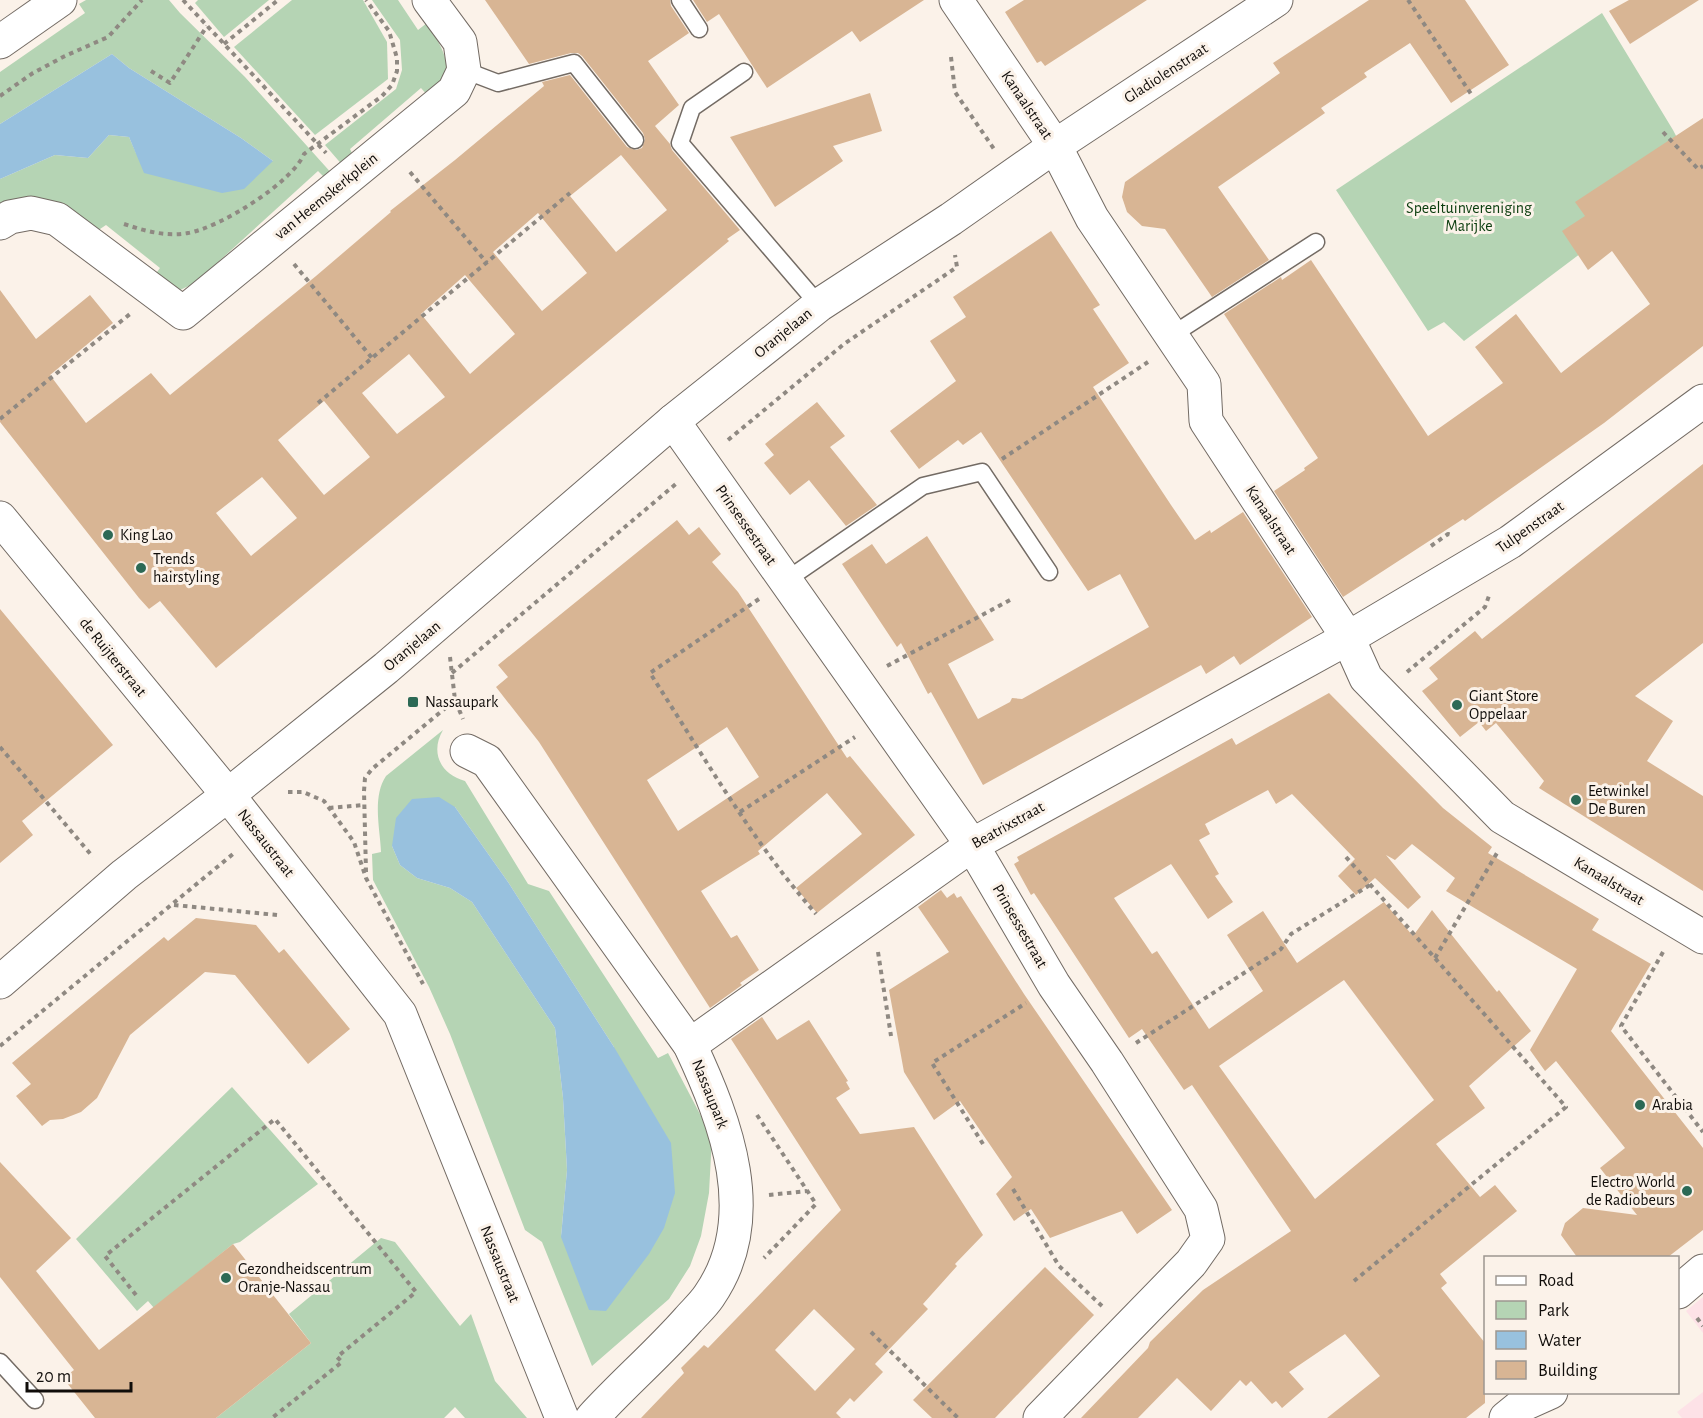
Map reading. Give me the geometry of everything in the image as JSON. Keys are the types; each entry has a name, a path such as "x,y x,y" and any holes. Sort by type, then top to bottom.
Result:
{"street":[{"path":"0,42 60,0"},
{"path":"429,0 460,42 464,70"},
{"name":"Kanaalstraat","path":"956,0 1055,146 1092,218 1204,384 1206,421 1348,638 1366,678 1502,817 1691,930"},
{"name":"Gladiolenstraat","path":"1055,146 1276,0"},
{"name":"van Heemskerkplein","path":"0,223 10,217 31,213 57,219 183,313 454,91 464,70"},
{"name":"Oranjelaan","path":"0,982 114,883 386,668 673,421 819,304 951,219 1055,146"},
{"name":"Tulpenstraat","path":"1348,638 1510,542 1703,401"},
{"name":"Prinsessestraat","path":"673,421 972,845 1054,985 1107,1062 1201,1209 1208,1239 1191,1263 1040,1418"},
{"name":"de Ruijterstraat","path":"4,534 228,795"},
{"name":"Beatrixstraat","path":"690,1045 972,845 1348,638"},
{"name":"Nassaupark","path":"467,751 487,761 690,1045 713,1095 725,1131 734,1170 735,1229 726,1263 709,1296 592,1418"},
{"name":"Nassaustraat","path":"228,795 400,1014 562,1418"},
{"path":"1679,1290 1703,1271"},
{"path":"1506,1418 1522,1405 1547,1394"}],"lane":[{"path":"680,0 699,28"},
{"path":"464,70 498,83 574,63 635,140"},
{"name":"Oranjelaan","path":"744,72 692,108 680,143 819,304"},
{"path":"1174,339 1316,242"},
{"path":"785,581 923,486 982,472 1049,572"},
{"path":"0,1362 35,1400"}],"path":[{"path":"0,96 33,73 108,37 142,0"},
{"path":"183,0 348,178"},
{"path":"224,44 278,0"},
{"path":"78,234 102,216 150,232 179,234 203,230 228,218 272,189 300,163 304,154 382,96 392,85 397,71 394,45 389,32 366,0"},
{"path":"1407,0 1471,94"},
{"path":"151,71 170,83 207,26"},
{"path":"950,46 955,92 1012,176"},
{"path":"1663,132 1698,169 1703,166"},
{"path":"388,146 487,263"},
{"path":"318,403 570,193"},
{"path":"273,239 372,358"},
{"path":"0,419 157,293"},
{"path":"982,472 1174,339"},
{"path":"1382,694 1485,607 1510,542"},
{"path":"785,581 650,673 788,882 838,939"},
{"path":"857,682 1012,599"},
{"path":"446,617 455,700 463,714 467,751"},
{"path":"366,878 365,778 372,769 455,700"},
{"path":"740,812 883,719"},
{"path":"0,747 114,883"},
{"path":"329,808 364,805"},
{"path":"1435,958 1515,824"},
{"path":"0,1046 241,847"},
{"path":"1346,857 1566,1107 1354,1281"},
{"path":"1107,1062 1281,950 1291,934 1370,885"},
{"path":"173,905 286,915"},
{"path":"872,915 891,1036"},
{"path":"1691,930 1621,1026 1703,1132"},
{"path":"983,1144 932,1064 1054,985"},
{"path":"136,1295 105,1256 275,1119 416,1293 337,1357 342,1362 272,1418"},
{"path":"1013,1189 1059,1266 1126,1329"},
{"path":"871,1332 958,1418"}],"shaded area":[{"path":"1703,1297 1703,1333 1686,1311"},
{"path":"1703,1392 1703,1418 1682,1418 1677,1412"}],"green space":[{"path":"86,0 169,0 245,77 334,176 328,181 318,171 195,283 180,290 165,285 154,276 160,268 106,225 97,231 49,200 22,202 0,211 0,179 55,155 88,158 109,135 129,137 136,153 273,161 241,138 129,68 112,54 0,124 0,72 85,13 79,4"},
{"path":"198,0 269,0 224,37 195,3"},
{"path":"292,0 363,0 387,42 388,79 315,135 234,47"},
{"path":"372,0 398,0 418,30 427,23 439,42 446,61 446,70 444,79 438,88 428,96 421,88 350,149 355,159 344,167 325,145 396,89 402,70 400,40"},
{"name":"Speeltuinvereniging Marijke","path":"1602,13 1673,130 1693,169 1464,341 1444,322 1428,331 1336,190"},
{"path":"443,730 437,746 444,768 456,778 465,781 528,884 549,891 658,1058 668,1053 712,1137 709,1193 701,1236 690,1266 669,1299 592,1366 542,1242 525,1230 450,1034 429,987 373,880 372,854 381,852 379,793 386,776","holes":["455,807 508,882 614,1047 561,1237 567,1170 563,1098 555,1028 472,902 450,888 417,878 400,865 392,846"]},
{"path":"232,1087 318,1184 240,1242 233,1244 154,1308 148,1301 137,1311 76,1239"},
{"path":"381,1238 395,1242 460,1326 471,1314 495,1381 527,1418 465,1418 455,1407 444,1418 216,1418 311,1343 289,1314"}],"water":[{"path":"112,54 129,68 241,138 273,161 244,189 222,193 144,173 129,137 109,135 88,158 55,155 0,179 0,124"},
{"path":"439,797 455,807 508,882 614,1047 671,1143 675,1193 664,1228 649,1254 606,1311 589,1310 561,1237 567,1170 563,1098 555,1028 472,902 450,888 417,878 400,865 392,846 396,818 412,799"}],"building":[{"path":"485,0 670,0 671,6 689,33 648,61 679,105 655,126 670,144 672,150 740,230 216,668 160,601 149,609 139,598 0,422 0,290 36,339 90,295 113,323 50,375 86,423 151,373 170,395 544,86 542,82 570,75 627,147 636,150 642,148 645,139 643,133 578,53 529,64","holes":["621,155 667,210 616,252 570,196","538,213 587,273 542,311 493,252","465,275 515,334 470,374 421,314","409,354 445,397 397,434 362,393","324,401 370,457 324,495 278,440","262,477 297,518 251,556 216,513"]},
{"path":"693,0 924,0 860,42 852,31 767,88 719,14 707,22"},
{"path":"1024,0 1147,0 1045,66 1041,61 1037,63 1005,12"},
{"path":"1369,0 1465,0 1509,65 1451,103 1410,43 1364,73 1367,77 1321,108 1325,113 1218,187 1269,260 1212,297 1165,229 1142,226 1127,212 1122,197 1125,182 1280,73 1273,63"},
{"path":"1629,0 1699,0 1630,44 1609,11"},
{"path":"870,93 882,131 833,146 843,161 775,207 730,137"},
{"path":"1703,118 1703,346 1604,423 1465,521 1463,519 1343,597 1274,491 1305,470 1304,468 1318,458 1224,314 1311,260 1428,436 1503,383 1475,347 1516,314 1561,373 1650,304 1612,251 1588,270 1562,231 1585,216 1575,202"},
{"path":"1051,231 1100,305 1093,309 1129,363 1093,387 1171,505 1195,540 1210,530 1211,533 1243,512 1312,617 1240,665 1234,656 1206,674 1201,665 983,785 931,692 928,694 901,643 897,647 842,564 872,544 886,564 927,536 994,640 948,664 978,719 1010,702 1012,698 1022,699 1149,627 1120,574 1088,591 981,432 963,445 958,440 919,469 890,431 956,381 930,341 966,317 953,297"},
{"path":"817,402 845,436 830,447 877,505 846,526 809,480 790,495 764,463 774,455 765,444"},
{"path":"1703,464 1703,643 1635,696 1673,721 1647,761 1703,796 1703,891 1539,788 1544,781 1496,723 1486,731 1479,722 1460,737 1422,691 1438,679 1429,668 1475,631 1482,639"},
{"path":"677,520 689,535 699,527 721,554 712,562 738,592 847,758 850,756 915,835 817,913 796,888 862,834 827,793 758,851 760,854 701,891 731,938 737,935 759,970 710,1008 539,742 496,687 508,677 498,665","holes":["727,727 759,777 678,831 647,780"]},
{"path":"0,609 113,745 22,821 33,835 0,863"},
{"path":"1329,693 1443,808 1492,847 1488,853 1599,919 1592,930 1651,964 1611,1031 1703,1148 1703,1230 1669,1256 1576,1256 1561,1235 1565,1223 1583,1208 1637,1215 1600,1168 1625,1148 1556,1061 1545,1071 1530,1050 1577,969 1446,891 1455,878 1412,844 1395,860 1386,855 1421,897 1408,909 1375,878 1356,895 1338,876 1355,859 1292,794 1276,804 1268,790 1205,824 1210,834 1199,840 1219,874 1215,876 1233,902 1208,919 1171,864 1114,898 1152,954 1157,951 1209,1029 1263,991 1227,935 1263,911 1297,963 1384,902 1413,936 1432,910 1531,1031 1469,1086 1485,1108 1436,1144 1480,1197 1495,1185 1517,1211 1440,1274 1447,1283 1441,1288 1484,1342 1485,1403 1466,1418 1327,1418 1380,1376 1345,1334 1289,1372 1304,1389 1282,1408 1276,1401 1272,1404 1251,1381 1246,1386 1240,1380 1211,1411 1177,1378 1138,1418 1081,1418 1148,1348 1150,1342 1203,1290 1291,1231 1192,1085 1184,1090 1142,1029 1129,1038 1034,893 1031,895 1014,864 1019,861 1017,857 1232,738 1236,745","holes":["1344,980 1434,1100 1315,1199 1219,1066"]},
{"path":"941,890 947,898 954,893 957,898 961,896 1024,994 1172,1210 1137,1234 1122,1211 1050,1238 1031,1209 1014,1221 996,1194 1012,1177 960,1101 934,1120 904,1072 889,990 949,952 918,907"},
{"path":"196,918 256,925 279,953 284,949 350,1029 308,1064 235,975 205,972 130,1035 97,1098 81,1112 63,1119 50,1120 42,1126 16,1096 31,1084 12,1063 164,937 168,941"},
{"path":"762,1017 777,1040 809,1020 848,1081 846,1082 850,1089 836,1098 860,1134 914,1127 983,1235 955,1264 957,1266 923,1304 928,1309 875,1364 883,1372 854,1402 850,1398 836,1413 841,1418 641,1418 684,1373 681,1368 704,1345 708,1348 841,1210 731,1039","holes":["814,1309 855,1349 815,1391 775,1350"]},
{"name":"Gezondheidscentrum Oranje-Nassau","path":"0,1162 71,1238 36,1271 99,1350 233,1244 311,1343 216,1418 95,1418 63,1378 74,1370 0,1277"},
{"path":"1045,1267 1094,1315 995,1418 932,1418 913,1400"}],"place":[{"name":"King Lao","path":"108,535"},
{"name":"Trends hairstyling","path":"141,568"},
{"name":"Nassaupark","path":"413,702"},
{"name":"Giant Store Oppelaar","path":"1457,705"},
{"name":"Eetwinkel De Buren","path":"1576,800"},
{"name":"Arabia","path":"1640,1105"},
{"name":"Electro World de Radiobeurs","path":"1687,1191"},
{"name":"Gezondheidscentrum Oranje-Nassau","path":"226,1278"}]}
